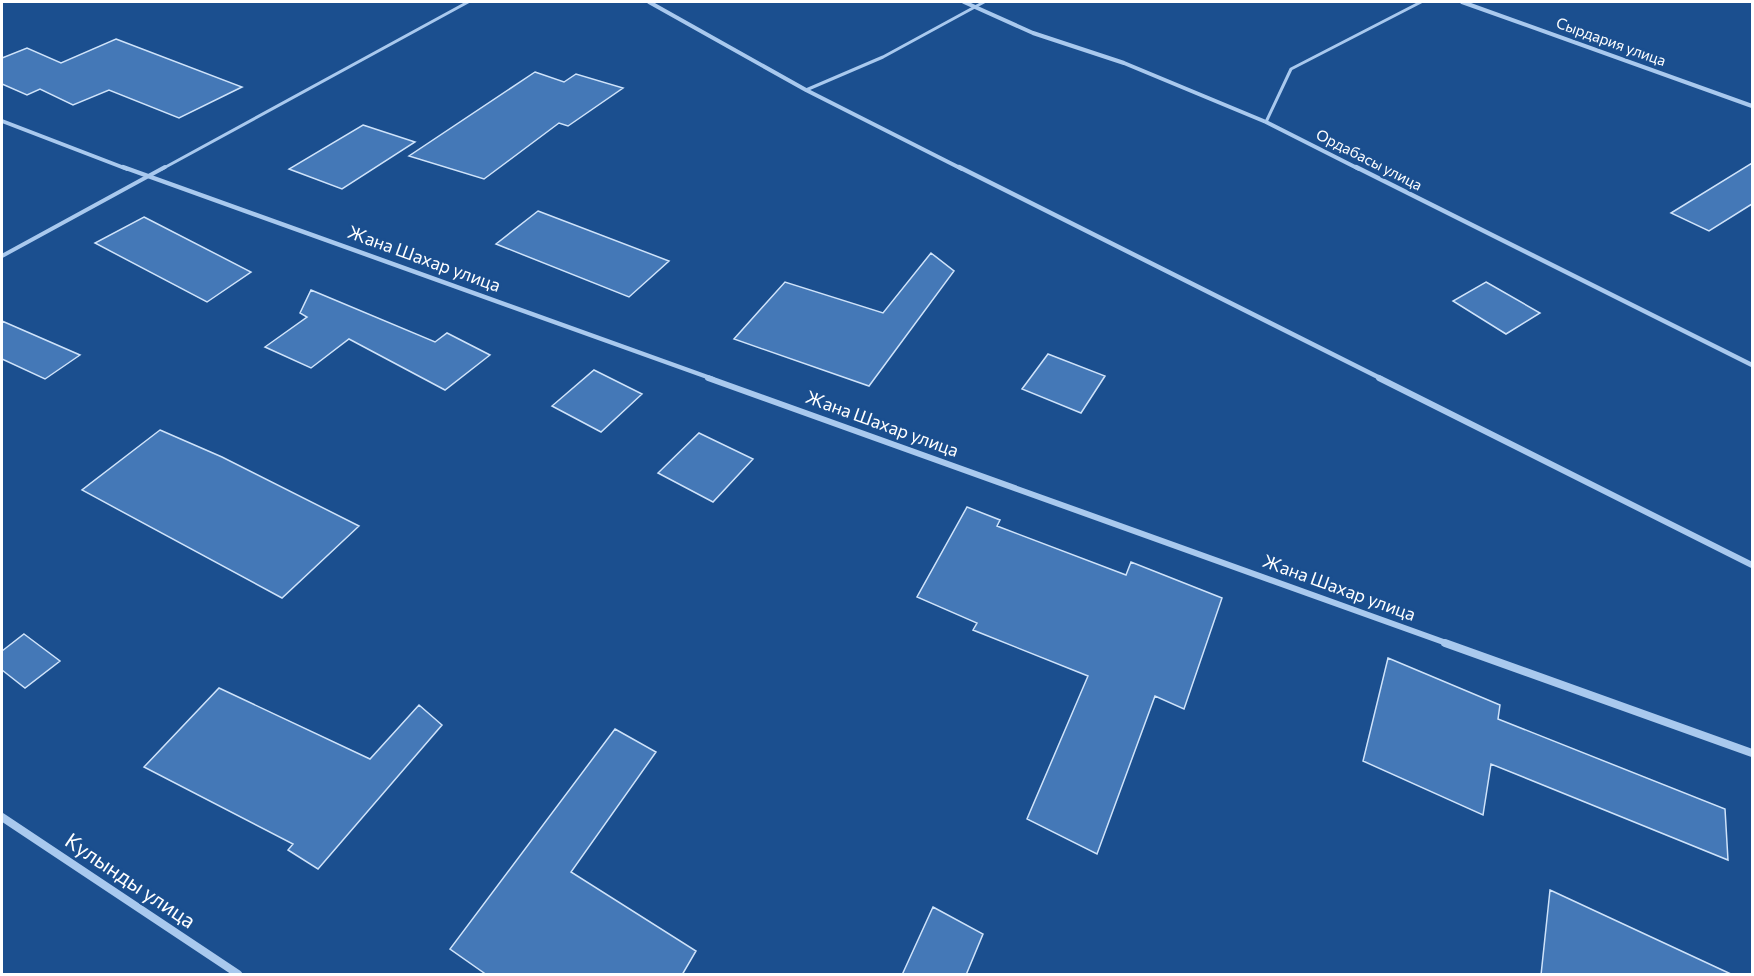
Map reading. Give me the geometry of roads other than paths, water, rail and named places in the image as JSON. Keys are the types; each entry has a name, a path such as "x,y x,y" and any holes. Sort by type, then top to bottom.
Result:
{"street":[{"path":"649,2 806,90 1752,565"},
{"name":"Ордабасы улица","path":"964,2 1033,33 1124,63 1266,122 1752,365"},
{"name":"Сырдария улица","path":"1462,2 1752,106"},
{"name":"Жана Шахар улица","path":"2,120 147,176 1752,753"},
{"name":"Кулынды улица","path":"2,817 238,975"}],"lane":[{"path":"2,256 468,2"},
{"path":"806,90 883,57 972,6 984,2"},
{"path":"1266,122 1291,69 1421,2"}]}
